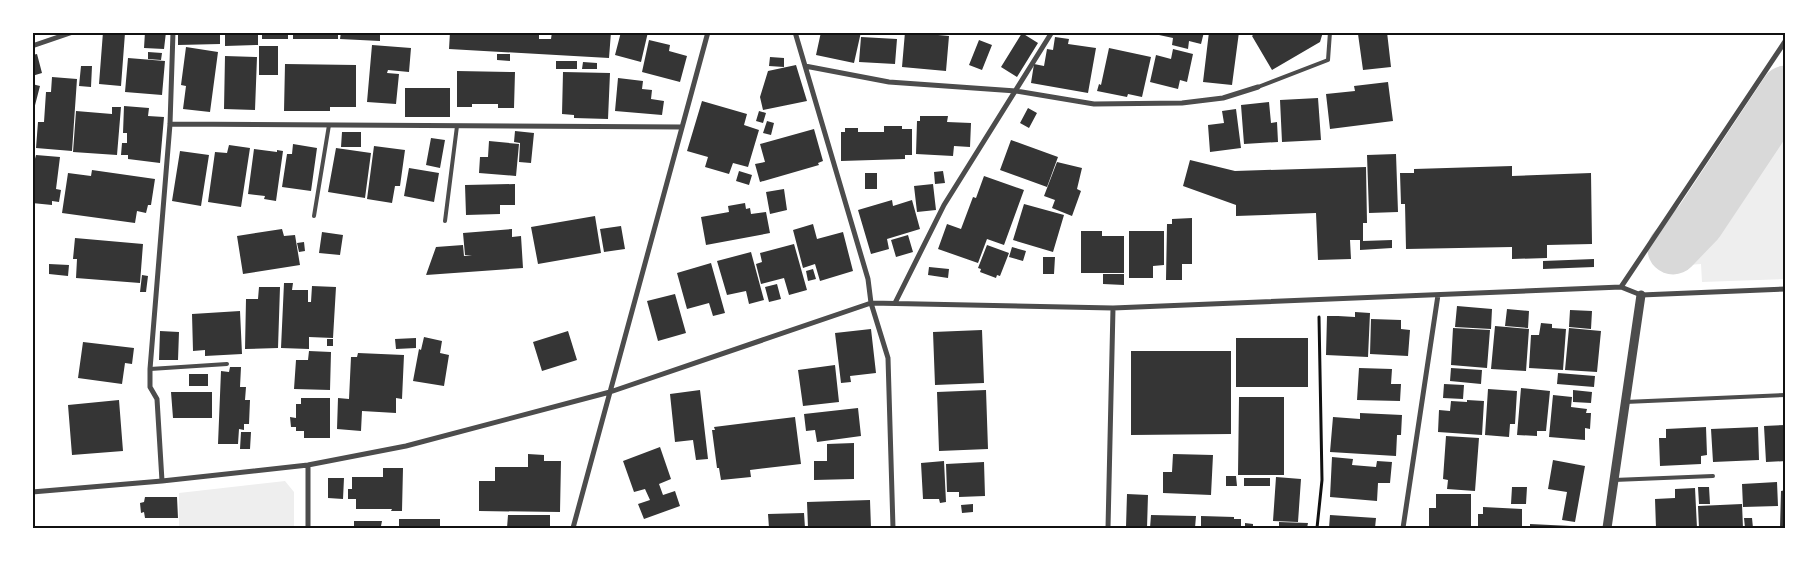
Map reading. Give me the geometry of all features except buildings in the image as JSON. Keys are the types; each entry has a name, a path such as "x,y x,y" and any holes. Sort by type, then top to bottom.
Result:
{"street":[{"path":"32,46 73,32"},
{"path":"162,481 157,399 150,387 150,369 170,124 173,32"},
{"path":"573,528 708,32"},
{"path":"795,32 868,279 871,303 888,358 894,528"},
{"path":"895,303 944,205 1052,32"},
{"path":"1621,287 1786,40"},
{"path":"805,66 889,82 1016,91 1094,104 1182,103 1223,98 1258,87"},
{"path":"170,124 682,127"},
{"path":"32,492 162,481 308,465 406,446 610,392 871,303 1113,308 1621,287 1641,295 1786,289"},
{"path":"1403,528 1438,295"},
{"path":"1607,528 1641,295"},
{"path":"1108,528 1113,308"},
{"path":"308,465 308,528"}],"lane":[{"path":"1258,87 1328,60 1330,32"},
{"path":"314,216 329,125"},
{"path":"444,221 457,126"},
{"path":"150,369 227,364"},
{"path":"1625,402 1786,395"},
{"path":"1614,480 1713,476"}],"path":[{"path":"1317,528 1322,480 1319,300"}],"shaded area":[{"path":"1785,116 1785,279 1702,282 1701,264 1688,265"},
{"path":"285,481 294,492 294,528 179,528 179,493"}],"waterway":[{"path":"1673,249 1699,222 1786,91"}]}
